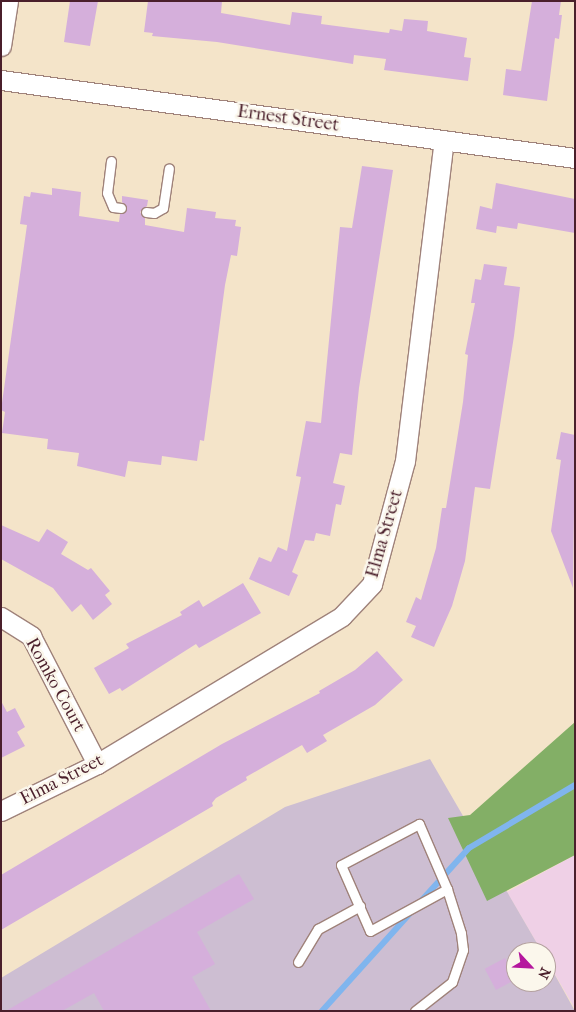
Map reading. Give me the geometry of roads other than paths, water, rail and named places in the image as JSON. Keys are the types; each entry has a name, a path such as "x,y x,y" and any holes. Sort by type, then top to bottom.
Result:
{"street":[{"path":"1,46 8,1"},
{"name":"Ernest Street","path":"1,80 575,158"},
{"name":"Elma Street","path":"1,811 97,764 342,616 372,584 405,461 444,140"},
{"name":"Romko Court","path":"1,617 31,636 97,764"}],"lane":[{"path":"111,161 107,193 113,207 121,208"},
{"path":"146,212 154,213 163,208 170,168"},
{"path":"415,1011 452,982 463,950 461,933 447,889 419,824 341,865 370,931 447,889"},
{"path":"298,962 318,929 360,906"}],"waterway":[{"path":"422,900 469,848 575,785"},
{"path":"322,1011 413,910"}]}
